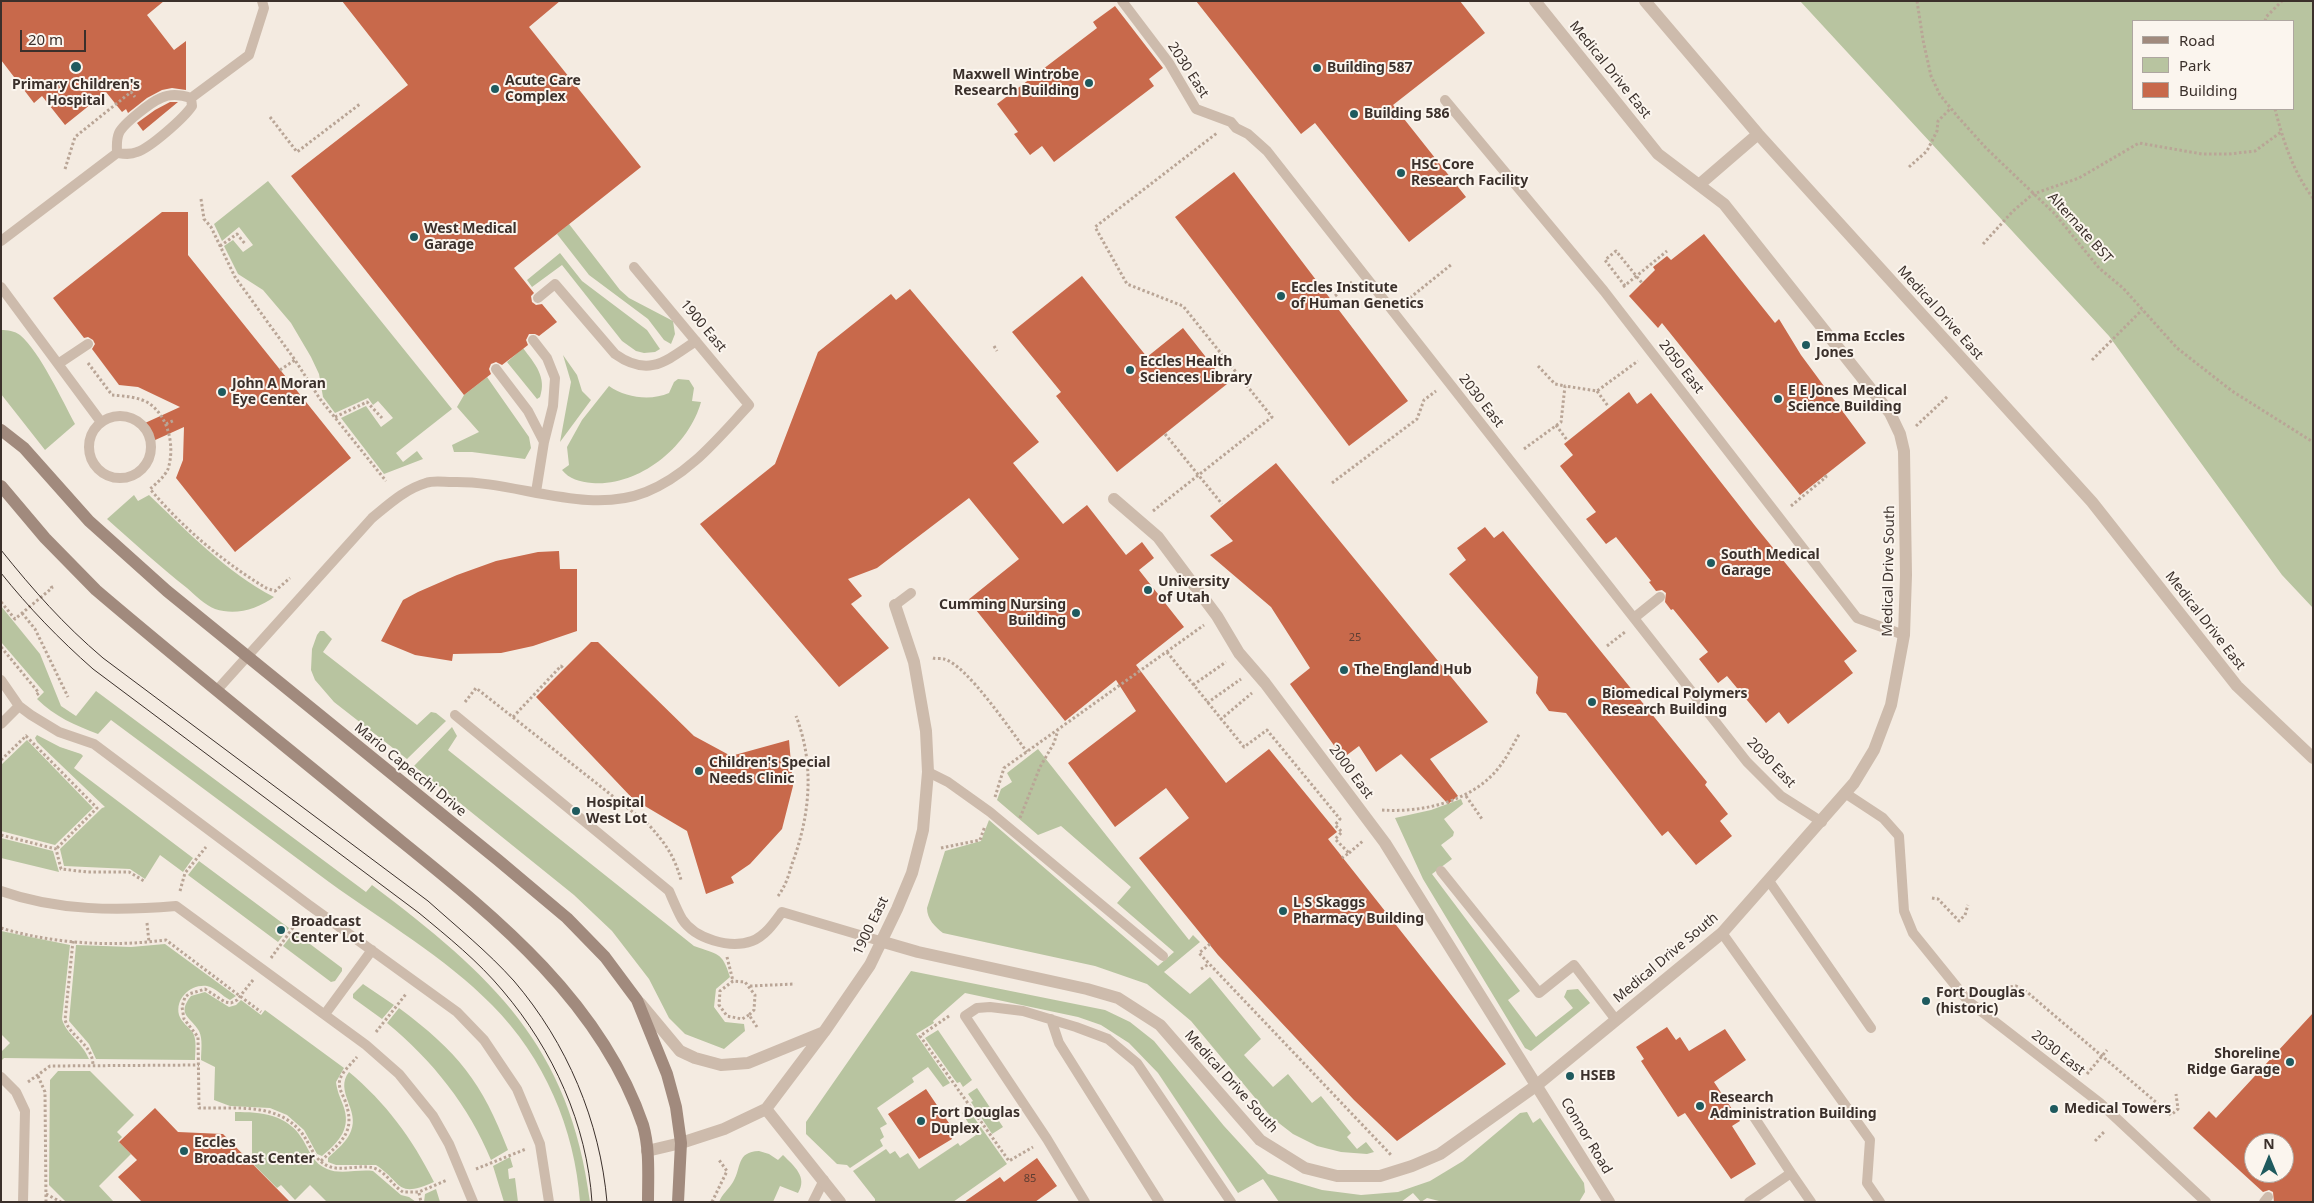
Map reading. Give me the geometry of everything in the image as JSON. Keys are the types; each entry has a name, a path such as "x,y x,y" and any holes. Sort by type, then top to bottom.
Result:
{"main road":[{"name":"Mario Capecchi Drive","path":"1,430 24,448 89,521 167,591 567,918 605,956 637,1000 667,1074 676,1107 681,1143 678,1202"},
{"path":"1,486 45,538 96,590 480,906 545,967 593,1027 621,1074 643,1127 647,1151 648,1202"}],"street":[{"name":"Medical Drive East","path":"1535,1 1658,154 1700,184"},
{"name":"Medical Drive East","path":"1645,1 1758,134 2092,502 2237,686 2313,758"},
{"path":"1700,184 1758,134"},
{"name":"Medical Drive South","path":"880,941 918,952 1087,989 1118,998 1160,1025 1260,1140 1305,1168 1337,1176 1380,1176 1412,1166 1440,1154 1538,1085 1722,933 1822,822 1854,783 1874,750 1891,705 1904,635 1906,575 1904,451 1900,434 1890,414 1730,211 1700,184"},
{"name":"2000 East","path":"1114,500 1158,537 1217,616 1239,652 1265,683 1360,809 1395,859 1538,1085"},
{"name":"1900 East","path":"647,1151 681,1143 724,1128 766,1109 824,1032 870,965 880,941 897,910 912,874 926,815 928,772 926,731 914,662 895,605"},
{"path":"637,1000 680,1051 694,1058 721,1065 748,1063 824,1032"},
{"name":"Connor Road","path":"1538,1085 1605,1200"},
{"path":"766,1109 840,1202"}],"lane":[{"path":"191,98 249,55 264,8 262,1"},
{"name":"2030 East","path":"1122,1 1169,63 1196,109 1231,122 1236,128 1248,134 1267,151 1748,762 1781,796 1822,822"},
{"path":"117,153 117,141 120,131 127,123 160,98 182,95 191,98"},
{"path":"1,241 117,153 128,155 139,152 184,117 192,106 191,98"},
{"name":"2050 East","path":"1445,100 1604,291 1857,618 1904,635"},
{"name":"1900 East","path":"536,492 594,500 620,500 646,492 671,479 701,456 749,404 634,267"},
{"path":"538,298 555,284 610,348 628,363 646,367 663,363 696,341"},
{"path":"1,287 101,422"},
{"path":"217,690 249,657 372,518 397,497 426,482 476,481 536,492 544,442 553,406 555,378 547,358 533,340"},
{"path":"58,364 88,344"},
{"path":"496,369 528,411 544,442"},
{"path":"122,416 132,418 141,424 150,437 151,453 147,463 140,471 131,476 121,478 103,473 95,466 91,458 90,438 101,422 122,416"},
{"path":"895,605 911,593"},
{"path":"1636,620 1660,597"},
{"path":"1,680 19,706 59,732 94,744 457,1012 490,1048 517,1089 533,1126 542,1154 550,1202"},
{"path":"1,724 19,706"},
{"path":"455,715 669,891 683,920 691,928 707,938 737,945 753,941 770,930 782,912 880,941"},
{"path":"928,772 948,782 1015,832 1163,956"},
{"name":"2030 East","path":"1845,793 1883,818 1898,836 1904,911 1910,926 1913,933 1968,1001 2100,1103 2206,1202"},
{"path":"1440,871 1539,993 1574,965 1616,1020"},
{"path":"1769,881 1871,1028"},
{"path":"1,891 39,900 84,907 127,910 176,906 325,1014 399,1074 433,1116 449,1144 473,1202"},
{"path":"1722,933 1870,1140 1867,1183 1880,1202"},
{"path":"325,1014 372,950"},
{"path":"1085,1202 1047,1139 964,1016 977,1008 990,1007 1023,1011 1108,1039 1137,1062 1231,1202"},
{"path":"1051,1019 1060,1043 1159,1202"},
{"path":"1,1077 16,1092 25,1111 23,1202"},
{"path":"1754,1117 1810,1202"},
{"path":"1749,1202 1791,1173"},
{"path":"813,1202 824,1180"}],"path":[{"name":"Alternate BST","path":"1917,1 1931,76 1940,95 1986,148 2055,214 2099,268 2123,288 2177,348 2206,372 2313,442"},
{"path":"2266,20 2266,17 2282,1"},
{"path":"65,169 75,136 131,92"},
{"path":"270,117 297,152 360,104"},
{"path":"1909,166 1927,151 1937,131 1938,121 1951,108"},
{"path":"2275,110 2281,132 2302,184 2313,198"},
{"path":"1141,521 1272,417 1183,306 1127,284 1095,227 1231,122"},
{"path":"1982,244 2013,211 2033,194 2079,178 2139,143 2202,154 2229,154 2255,151 2281,132"},
{"path":"201,199 204,219 211,227 234,277 295,360 320,399 386,481"},
{"path":"220,246 236,234 246,245"},
{"path":"1642,283 1636,276 1616,251 1605,260 1626,285 1636,276 1667,251"},
{"path":"1406,301 1452,264"},
{"path":"1335,296 1352,282"},
{"path":"2092,360 2142,310"},
{"path":"994,346 998,351"},
{"path":"280,370 295,360"},
{"path":"87,361 112,394 128,396 149,404 166,424 170,440 168,470 150,489 168,510 213,551 254,581 275,591 290,578"},
{"path":"1538,366 1555,384 1597,391 1608,406"},
{"path":"1597,391 1629,367"},
{"path":"1332,483 1417,419 1424,400 1448,382"},
{"path":"1524,449 1561,422 1565,386"},
{"path":"1914,429 1948,396"},
{"path":"335,417 367,402 382,418"},
{"path":"166,424 174,420"},
{"path":"1556,425 1567,440"},
{"path":"1165,434 1222,504"},
{"path":"1790,506 1826,477 1825,475"},
{"path":"1,602 15,619 52,588 50,584"},
{"path":"22,612 35,629 68,697"},
{"path":"933,658 945,659 961,670 986,698 1027,752 1217,616"},
{"path":"1607,646 1636,620"},
{"path":"1,647 39,693 35,696"},
{"path":"1167,652 1220,720 1244,747 1268,730 1340,819 1335,824 1342,832 1335,839 1349,854"},
{"path":"1193,685 1239,652"},
{"path":"513,717 561,666 564,669"},
{"path":"1207,703 1254,670"},
{"path":"1220,720 1265,683"},
{"path":"476,688 648,824 664,841 674,858 682,883"},
{"path":"776,899 792,866 807,813 808,763 796,716"},
{"path":"1015,832 1040,767 1054,743 1058,729"},
{"path":"1360,809 1402,812 1466,796 1500,768 1520,733"},
{"path":"1,760 28,734 97,808 56,849"},
{"path":"1466,796 1482,819"},
{"path":"1,834 56,849"},
{"path":"1342,858 1357,846"},
{"path":"56,849 61,869 88,872 129,872 144,881"},
{"path":"185,874 196,859"},
{"path":"1932,898 1938,899 1959,921 1965,915 1968,905"},
{"path":"147,923 150,942"},
{"path":"1,928 28,935 73,941 150,942 166,940 261,1012"},
{"path":"281,945 292,930"},
{"path":"73,941 65,1020 87,1046 93,1065"},
{"path":"1210,944 1199,953 1393,1156"},
{"path":"726,956 733,981"},
{"path":"1201,970 1209,964"},
{"path":"733,981 745,982 749,986 755,996 754,1010 749,1016 742,1019 727,1016 719,1005 720,991 733,981"},
{"path":"749,986 795,984"},
{"path":"2004,994 2009,987 2016,986 2027,992 2171,1115 2178,1109 2176,1094"},
{"path":"240,996 234,1002 228,1003 210,991 200,989 185,997 183,1013 198,1037 199,1108 261,1110 279,1115 300,1131 315,1157 320,1161 336,1168 377,1169 403,1192 419,1192 431,1187"},
{"path":"384,1021 397,1006"},
{"path":"749,1016 757,1027"},
{"path":"936,1026 920,1036 1009,1161 1047,1139"},
{"path":"2087,1074 2107,1050"},
{"path":"28,1083 50,1066 199,1065"},
{"path":"320,1161 344,1138 349,1128 350,1117 340,1085 341,1077 346,1070"},
{"path":"38,1076 46,1092 46,1202"},
{"path":"2095,1141 2104,1132"},
{"path":"492,1163 510,1154"},
{"path":"712,1202 727,1171 719,1160"},
{"path":"419,1192 421,1202"},
{"path":"46,1194 61,1202"}],"green space":[{"path":"1800,1 2313,1 2313,608 2282,575 2109,336"},
{"path":"268,181 452,409 396,453 403,462 417,451 423,459 384,474 341,418 366,406 381,427 393,418 378,401 373,405 368,398 335,413 323,397 319,374 291,323 263,290 238,274 224,246 233,240 243,252 253,245 239,227 222,241 214,224"},
{"path":"569,224 620,290 629,298 673,321 675,334 671,344 664,340 648,319 589,275 557,234"},
{"path":"560,253 582,281 647,330 660,349 655,352 644,353 636,351 622,341 562,265 532,287 527,280"},
{"path":"1,330 16,333 28,343 50,377 75,424 45,450 1,394"},
{"path":"523,348 541,377 542,390 540,397 537,399 507,362"},
{"path":"563,355 577,375 582,391 591,400 560,442 571,382"},
{"path":"487,377 529,437 531,448 525,459 472,452 454,452 452,445 479,432 457,407 464,395"},
{"path":"678,379 689,380 694,388 692,401 701,402 686,434 660,461 644,471 610,482 592,483 579,481 571,478 562,470 569,465 567,447 582,420 609,386 631,396 654,397 669,393 674,382"},
{"path":"134,495 138,501 149,495 193,537 224,563 256,587 274,597 253,608 231,612 215,609 204,602 107,519"},
{"path":"1,606 40,654 61,706 76,716 96,691 366,892 372,885 454,951 488,984 518,1019 544,1057 564,1099 580,1147 590,1202 580,1202 571,1148 564,1121 554,1096 527,1047 511,1025 492,1005 434,956 329,882 111,720 98,734 51,711 37,699 44,692 1,642"},
{"path":"320,631 324,631 332,639 323,652 417,725 431,712 436,713 446,721 407,759 334,702 315,680 311,670 312,649"},
{"path":"452,727 457,736 448,750 694,946 714,953 721,958 730,977 716,989 714,1007 725,1022 744,1024 745,1031 724,1049 685,1034 669,1018 649,979 612,931 574,895 414,766"},
{"path":"37,735 60,747 81,754 83,756 74,768 193,858 183,872 160,855 145,879 130,869 64,866 60,849 105,807 37,742 35,738"},
{"path":"27,740 93,808 55,845 1,831 1,765"},
{"path":"1038,749 1189,940 1193,935 1200,942 1164,972 1190,994 1210,977 1261,1039 1244,1055 1273,1087 1288,1074 1312,1103 1321,1096 1351,1133 1347,1137 1357,1149 1366,1142 1374,1152 1367,1154 1341,1152 1317,1146 1293,1134 1271,1117 1191,1021 1147,984 1095,966 943,933 934,925 928,916 927,908 945,851 981,841 989,820 1158,966 1174,952 1117,903 1131,887 1061,826 1038,835 997,800 1001,789 1012,782 1007,773"},
{"path":"1461,799 1463,804 1444,819 1454,832 1453,836 1441,845 1452,859 1432,874 1520,991 1508,1000 1536,1037 1573,1008 1564,997 1567,990 1578,989 1590,1003 1531,1051 1525,1048 1423,879 1395,818 1431,810"},
{"path":"1,838 53,851 59,872 1,858"},
{"path":"199,861 289,928 278,942 188,875"},
{"path":"1,931 70,945 62,1019 89,1059 4,1058 2,1060 1,1052 10,1043 1,1034"},
{"path":"294,932 342,968 335,981 331,982 283,946"},
{"path":"165,944 236,996 230,1000 213,988 201,986 190,990 182,998 179,1003 179,1015 193,1033 195,1060 96,1059 89,1044 69,1021 76,945 131,947"},
{"path":"911,971 1105,1010 1130,1022 1154,1041 1224,1126 1268,1174 1322,1190 1361,1195 1398,1192 1430,1181 1463,1161 1520,1113 1527,1112 1533,1123 1540,1118 1584,1183 1585,1192 1579,1202 1443,1202 1427,1198 1421,1202 1413,1193 1401,1202 1279,1202 1263,1179 1238,1193 1158,1073 1129,1043 1101,1025 1078,1017 965,993 933,1021 934,1023 916,1034 950,1083 943,1087 928,1067 912,1078 914,1082 877,1108 887,1124 880,1128 884,1137 880,1140 883,1146 850,1168 847,1165 837,1164 806,1134 806,1122"},
{"path":"363,984 394,1005 382,1019 353,998 353,994"},
{"path":"205,992 229,1007 236,1005 241,1000 261,1015 265,1010 344,1068 336,1082 345,1113 345,1128 334,1145 322,1156 317,1154 304,1130 287,1115 270,1108 230,1106 214,1100 215,1067 201,1060 199,1031 185,1012 187,1002 191,996"},
{"path":"399,1008 437,1039 466,1070 488,1105 508,1150 491,1160 472,1121 448,1085 419,1052 387,1023"},
{"path":"938,1030 972,1080 963,1087 960,1082 957,1083 925,1038"},
{"path":"58,1071 90,1071 134,1115 117,1132 122,1137 118,1141 131,1154 99,1186 114,1202 66,1202 49,1185 50,1080"},
{"path":"349,1072 375,1096 397,1122 417,1151 434,1182 422,1187 406,1189 401,1187 376,1165 336,1165 328,1162 328,1158 347,1139 353,1123 344,1086"},
{"path":"977,1088 1003,1127 992,1134 971,1102 973,1101 968,1094"},
{"path":"968,1109 1007,1164 953,1202 875,1202 875,1199 853,1171 886,1149 890,1154 895,1151 900,1158 908,1153 919,1169 958,1143 960,1146 976,1135 962,1113"},
{"path":"235,1112 264,1114 282,1120 297,1131 312,1157 322,1167 338,1172 373,1171 401,1195 409,1197 416,1202 327,1202 310,1185 295,1200 281,1185 277,1188 252,1163 252,1121 235,1121"},
{"path":"759,1151 769,1154 778,1160 783,1155 791,1163 801,1177 801,1187 798,1193 780,1186 773,1202 719,1202 733,1182 743,1157 746,1154"},
{"path":"510,1157 513,1167 508,1169 509,1179 515,1178 518,1202 504,1202 493,1166"},
{"path":"436,1189 440,1202 424,1202 425,1194"}],"building":[{"name":"Primary Children's Hospital","path":"1,1 164,1 147,15 174,50 186,41 186,90 172,88 162,90 147,98 128,113 126,109 122,112 106,92 65,125 42,96 34,103 1,60"},
{"path":"342,1 560,1 529,27 641,167 514,268 534,293 531,296 532,302 536,305 542,304 557,322 539,336 529,334 526,340 528,345 502,365 496,362 491,364 489,369 491,374 464,395 291,176 408,85"},
{"name":"Building 587","path":"1196,1 1460,1 1485,33 1393,105 1466,197 1409,242 1315,123 1301,134"},
{"name":"Maxwell Wintrobe Research Building","path":"1115,6 1163,68 1149,79 1154,86 1054,162 1042,146 1030,155 1014,134 1018,132 997,104 1097,28 1093,22"},
{"path":"170,102 178,102 143,131 137,123"},
{"name":"Eccles Institute of Human Genetics","path":"1234,172 1408,401 1349,446 1175,217"},
{"name":"John A Moran Eye Center","path":"162,212 188,212 188,255 351,458 235,552 176,478 183,460 184,427 153,441 145,423 180,407 138,387 119,385 92,349 95,344 93,340 88,337 84,338 53,298"},
{"name":"E E Jones Medical Science Building","path":"1704,234 1775,323 1779,319 1801,355 1866,443 1800,495 1662,323 1658,328 1629,296 1655,270 1653,267 1667,256 1671,260"},
{"name":"Eccles Health Sciences Library","path":"1082,276 1147,357 1183,328 1227,384 1117,472 1056,396 1061,392 1012,332"},
{"path":"910,289 1039,442 1013,463 1063,524 1087,505 1126,555 1142,542 1154,558 1139,570 1184,627 1136,665 1226,783 1269,749 1337,832 1328,839 1506,1064 1397,1141 1354,1100 1218,955 1139,858 1189,818 1166,788 1115,827 1068,763 1136,711 1116,680 1065,721 968,600 1019,559 969,498 877,568 848,579 862,596 851,604 889,648 839,687 700,524 775,464 818,352 891,294 896,300"},
{"name":"South Medical Garage","path":"1629,392 1637,404 1651,393 1756,527 1857,651 1844,661 1853,673 1788,724 1779,712 1766,723 1727,676 1718,683 1699,659 1708,652 1673,609 1671,610 1665,602 1666,593 1662,590 1656,591 1649,582 1651,581 1616,537 1606,544 1586,519 1596,512 1560,466 1573,455 1564,444"},
{"path":"1276,463 1488,722 1430,759 1458,796 1448,804 1401,754 1376,772 1359,746 1343,758 1290,684 1310,668 1271,607 1210,555 1233,541 1210,516"},
{"name":"Biomedical Polymers Research Building","path":"1485,527 1494,538 1503,531 1707,782 1705,785 1728,814 1720,821 1732,836 1696,865 1668,831 1662,836 1566,713 1549,711 1536,693 1538,677 1449,574 1466,560 1457,548"},
{"path":"559,551 560,569 577,569 577,631 533,646 501,653 453,654 452,661 415,655 381,641 403,600 418,592 496,561 538,552"},
{"name":"Children's Special Needs Clinic","path":"591,642 598,642 694,736 731,756 789,740 793,786 782,829 750,864 731,877 734,883 706,894 687,831 633,799 536,697"},
{"name":"Shoreline Ridge Garage","path":"2313,1013 2313,1202 2274,1202 2273,1192 2269,1190 2263,1192 2253,1183 2294,1183 2294,1133 2244,1133 2244,1175 2193,1128 2209,1111 2216,1118"},
{"name":"Research Administration Building","path":"1667,1027 1676,1040 1680,1037 1689,1051 1725,1029 1746,1060 1714,1082 1740,1121 1732,1126 1756,1164 1731,1179 1685,1113 1678,1117 1641,1061 1644,1059 1636,1047"},
{"name":"Fort Douglas Duplex","path":"926,1089 953,1129 948,1132 952,1139 919,1159 888,1114"},
{"name":"Eccles Broadcast Center","path":"155,1108 178,1132 223,1134 290,1202 142,1202 118,1177 137,1160 119,1142"},
{"name":"Fort Douglas Duplex","path":"1037,1158 1057,1186 1035,1202 964,1202 1000,1177 1004,1182"}],"tram line":[{"path":"1,550 49,607 103,658 428,901 504,970 533,1005 550,1030 578,1084 597,1142 607,1202"},
{"path":"1,573 22,599 93,669 419,913 493,980 521,1014 537,1038 552,1063 564,1089 583,1144 592,1202"}],"place":[{"name":"Primary Children's Hospital","path":"76,67"},
{"name":"Building 587","path":"1317,68"},
{"name":"Maxwell Wintrobe Research Building","path":"1089,83"},
{"name":"Acute Care Complex","path":"495,89"},
{"name":"Building 586","path":"1354,114"},
{"name":"HSC Core Research Facility","path":"1401,173"},
{"name":"West Medical Garage","path":"414,237"},
{"name":"Eccles Institute of Human Genetics","path":"1281,296"},
{"name":"Emma Eccles Jones","path":"1806,345"},
{"name":"Eccles Health Sciences Library","path":"1130,370"},
{"name":"John A Moran Eye Center","path":"222,392"},
{"name":"E E Jones Medical Science Building","path":"1778,399"},
{"name":"South Medical Garage","path":"1711,563"},
{"name":"University of Utah","path":"1148,590"},
{"name":"Cumming Nursing Building","path":"1076,613"},
{"name":"The England Hub","path":"1344,670"},
{"name":"Biomedical Polymers Research Building","path":"1592,702"},
{"name":"Children's Special Needs Clinic","path":"699,771"},
{"name":"Hospital West Lot","path":"576,811"},
{"name":"L S Skaggs Pharmacy Building","path":"1283,911"},
{"name":"Broadcast Center Lot","path":"281,930"},
{"name":"Fort Douglas (historic)","path":"1926,1001"},
{"name":"Shoreline Ridge Garage","path":"2290,1062"},
{"name":"HSEB","path":"1570,1076"},
{"name":"Research Administration Building","path":"1700,1106"},
{"name":"Medical Towers","path":"2054,1109"},
{"name":"Fort Douglas Duplex","path":"921,1121"},
{"name":"Eccles Broadcast Center","path":"184,1151"}]}
